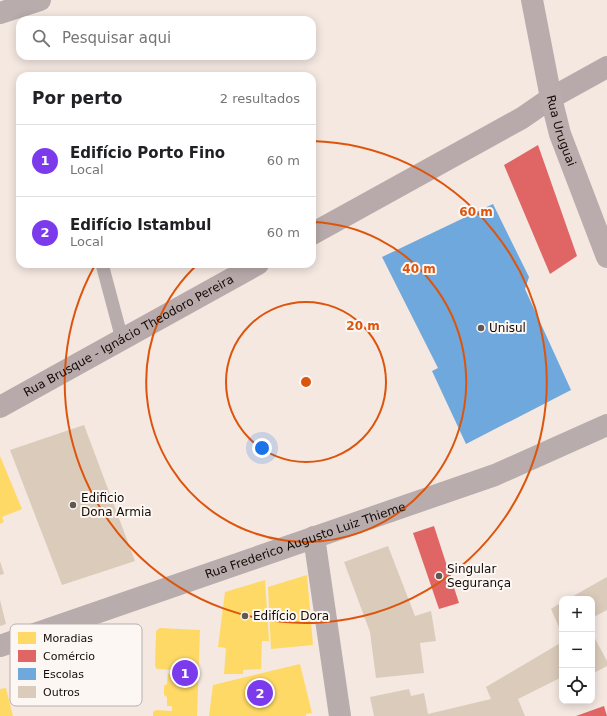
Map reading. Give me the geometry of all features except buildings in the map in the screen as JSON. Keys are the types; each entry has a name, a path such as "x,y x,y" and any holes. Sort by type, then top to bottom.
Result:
{"main road":[{"name":"Rua Uruguai","path":"532,0 551,98 560,134 607,256"},
{"path":"316,232 522,118 551,98 607,67"},
{"name":"Rua Brusque - Ignácio Theodoro Pereira","path":"0,407 251,268"}],"street":[{"path":"0,13 40,0"},
{"name":"Rua Frederico Augusto Luiz Thieme","path":"63,624 495,475 607,425"},
{"path":"314,537 340,716"},
{"name":"Rua Frederico Augusto Luiz Thieme","path":"0,646 10,643"}],"lane":[{"path":"103,268 122,339"}],"place":[{"name":"Unisul","path":"481,328"},
{"name":"Edificio Dona Armia","path":"73,505"},
{"name":"Singular Segurança","path":"439,576"},
{"name":"Edifício Dora","path":"245,616"},
{"name":"Edifício Porto Fino","path":"185,673"},
{"name":"Edifício Istambul","path":"260,693"}]}
